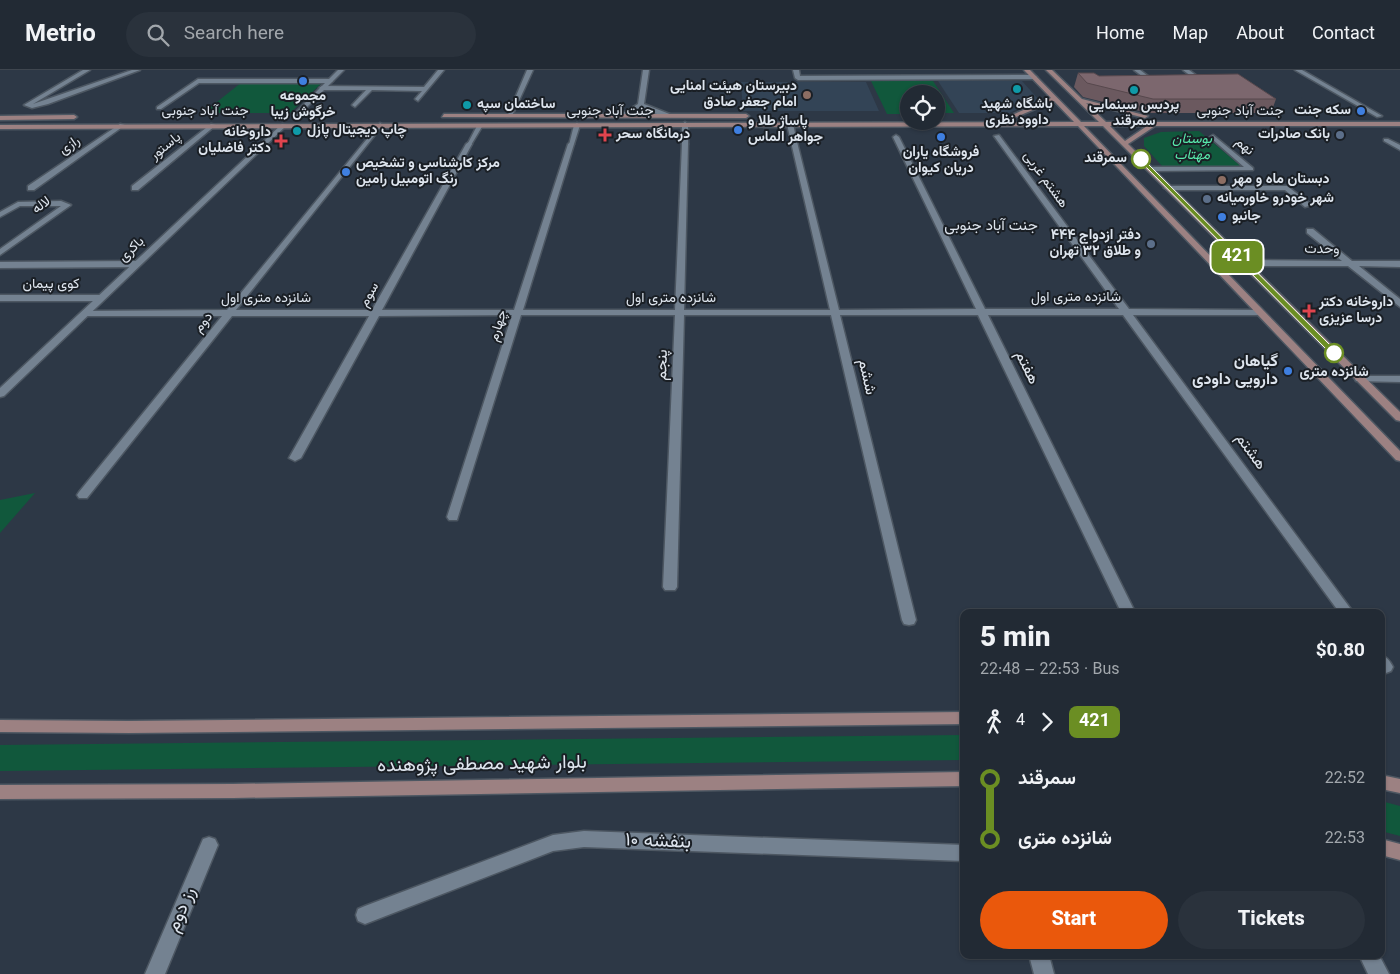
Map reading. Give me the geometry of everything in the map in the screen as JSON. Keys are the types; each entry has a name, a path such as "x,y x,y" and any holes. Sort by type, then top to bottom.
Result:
{"main road":[{"path":"1027,70 1257,312 1400,458"},
{"path":"1049,70 1092,116 1126,144 1400,418"},
{"path":"1014,116 1054,99"},
{"path":"1079,100 1145,116"},
{"name":"جنت آباد جنوبی","path":"284,120 294,116 304,116"},
{"name":"جنت آباد جنوبی","path":"441,116 753,116"},
{"path":"1004,116 1034,116"},
{"path":"1092,116 1155,116"},
{"path":"1360,116 1383,116"},
{"path":"0,118 85,117"},
{"name":"جنت آباد جنوبی","path":"0,127 213,125 284,120 380,124 790,124 1072,118 1104,124 1400,124"},
{"path":"1126,144 1154,124"},
{"path":"0,726 960,718"},
{"name":"بلوار شهید مصطفی پژوهنده","path":"0,792 960,779"},
{"path":"1385,783 1400,786"},
{"path":"1385,848 1400,852"}],"street":[{"path":"87,70 27,105 32,106 46,103 137,70"},
{"path":"294,116 341,70"},
{"path":"418,99 441,70"},
{"path":"510,116 530,70"},
{"path":"641,105 646,70"},
{"path":"796,70 798,78 1034,78"},
{"path":"850,70 853,77"},
{"path":"930,70 935,77"},
{"path":"1137,70 1157,85"},
{"path":"1186,70 1207,85 1190,85"},
{"path":"1298,70 1383,116"},
{"path":"159,108 198,81 330,80"},
{"path":"1148,86 1165,85"},
{"path":"322,88 426,89"},
{"path":"355,105 371,88"},
{"path":"641,105 655,112 669,115"},
{"path":"616,116 627,113 641,105"},
{"name":"باکری","path":"0,394 137,264 284,120"},
{"name":"دوم","path":"83,496 380,124"},
{"name":"سوم","path":"295,458 480,124"},
{"name":"چهارم","path":"453,516 577,124"},
{"name":"پنجم","path":"670,587 686,124"},
{"name":"ششم","path":"790,124 909,620"},
{"name":"رازی","path":"32,188 122,125"},
{"name":"پاستور","path":"135,188 213,125"},
{"name":"هشتم غربی","path":"997,136 1126,312"},
{"name":"هفتم","path":"896,137 1127,609"},
{"name":"نهم","path":"1150,169 1251,169 1213,137"},
{"path":"1386,140 1400,148"},
{"path":"1168,188 1287,188 1308,205"},
{"name":"لاله","path":"0,215 18,204 61,203 67,205 0,253"},
{"path":"1310,231 1400,304"},
{"name":"وحدت","path":"1243,263 1400,264"},
{"path":"0,265 137,264"},
{"name":"کوی پیمان","path":"0,272 10,265"},
{"name":"کوی پیمان","path":"0,298 101,298"},
{"name":"هشتم","path":"1126,312 1344,609"},
{"name":"شانزده متری اول","path":"86,313 1257,312"},
{"path":"1360,379 1400,379"},
{"name":"بنفشه ۱۰","path":"365,915 553,843 584,840 960,853"},
{"name":"رز دوم","path":"155,974 209,845"},
{"path":"1040,959 1044,974"},
{"path":"1371,959 1379,974"}],"shaded area":[{"path":"938,81 1022,81 1039,100 1009,113 959,113 945,92 945,85 941,85"},
{"name":"دبیرستان هیئت امنایی امام جعفر صادق","path":"741,82 866,82 879,111 743,111"}],"green space":[{"path":"871,81 933,81 936,85 900,85 900,114 887,114"},
{"path":"242,82 323,82 290,113 203,113"},
{"path":"945,99 954,113 945,113"},
{"name":"بوستان مهتاب","path":"1199,131 1241,166 1162,166 1144,146 1144,138 1161,132"},
{"path":"35,493 0,533 0,500"},
{"path":"960,735 960,760 0,771 0,745"},
{"path":"1385,802 1400,806 1400,836 1385,832"}],"building":[{"path":"1078,73 1094,73 1099,76 1238,74 1276,99 1153,99 1087,83"}],"bus line":[{"name":"421","path":"1141,159 1334,353"}],"place":[{"name":"مجموعه خرگوش زیبا","path":"303,81"},
{"name":"باشگاه شهید داوود نظری","path":"1017,89"},
{"name":"پردیس سینمایی سمرقند","path":"1134,90"},
{"name":"دبیرستان هیئت امنایی امام جعفر صادق","path":"807,95"},
{"name":"ساختمان سپه","path":"467,105"},
{"name":"سکه جنت","path":"1361,111"},
{"name":"پاساژ طلا و جواهر الماس","path":"738,130"},
{"name":"چاپ دیجیتال پازل","path":"297,131"},
{"name":"درمانگاه سحر","path":"605,135"},
{"name":"بانک صادرات","path":"1340,135"},
{"name":"فروشگاه یاران دریان کیوان","path":"941,137"},
{"name":"داروخانه دکتر فاضلیان","path":"281,141"},
{"name":"سمرقند","path":"1141,159"},
{"name":"مرکز کارشناسی و تشخیص رنگ اتومبیل رامین","path":"346,172"},
{"name":"دبستان ماه و مهر","path":"1222,180"},
{"name":"شهر خودرو خاورمیانه","path":"1207,199"},
{"name":"جانبو","path":"1222,217"},
{"name":"دفتر ازدواج ۴۴۴ و طلاق ۳۲ تهران","path":"1151,244"},
{"name":"داروخانه دکتر درسا عزیزی","path":"1309,311"},
{"name":"شانزده متری","path":"1334,353"},
{"name":"گیاهان دارویی داودی","path":"1288,371"}],"district":[{"name":"جنت‌ آباد جنوبی","path":"991,226"}]}
